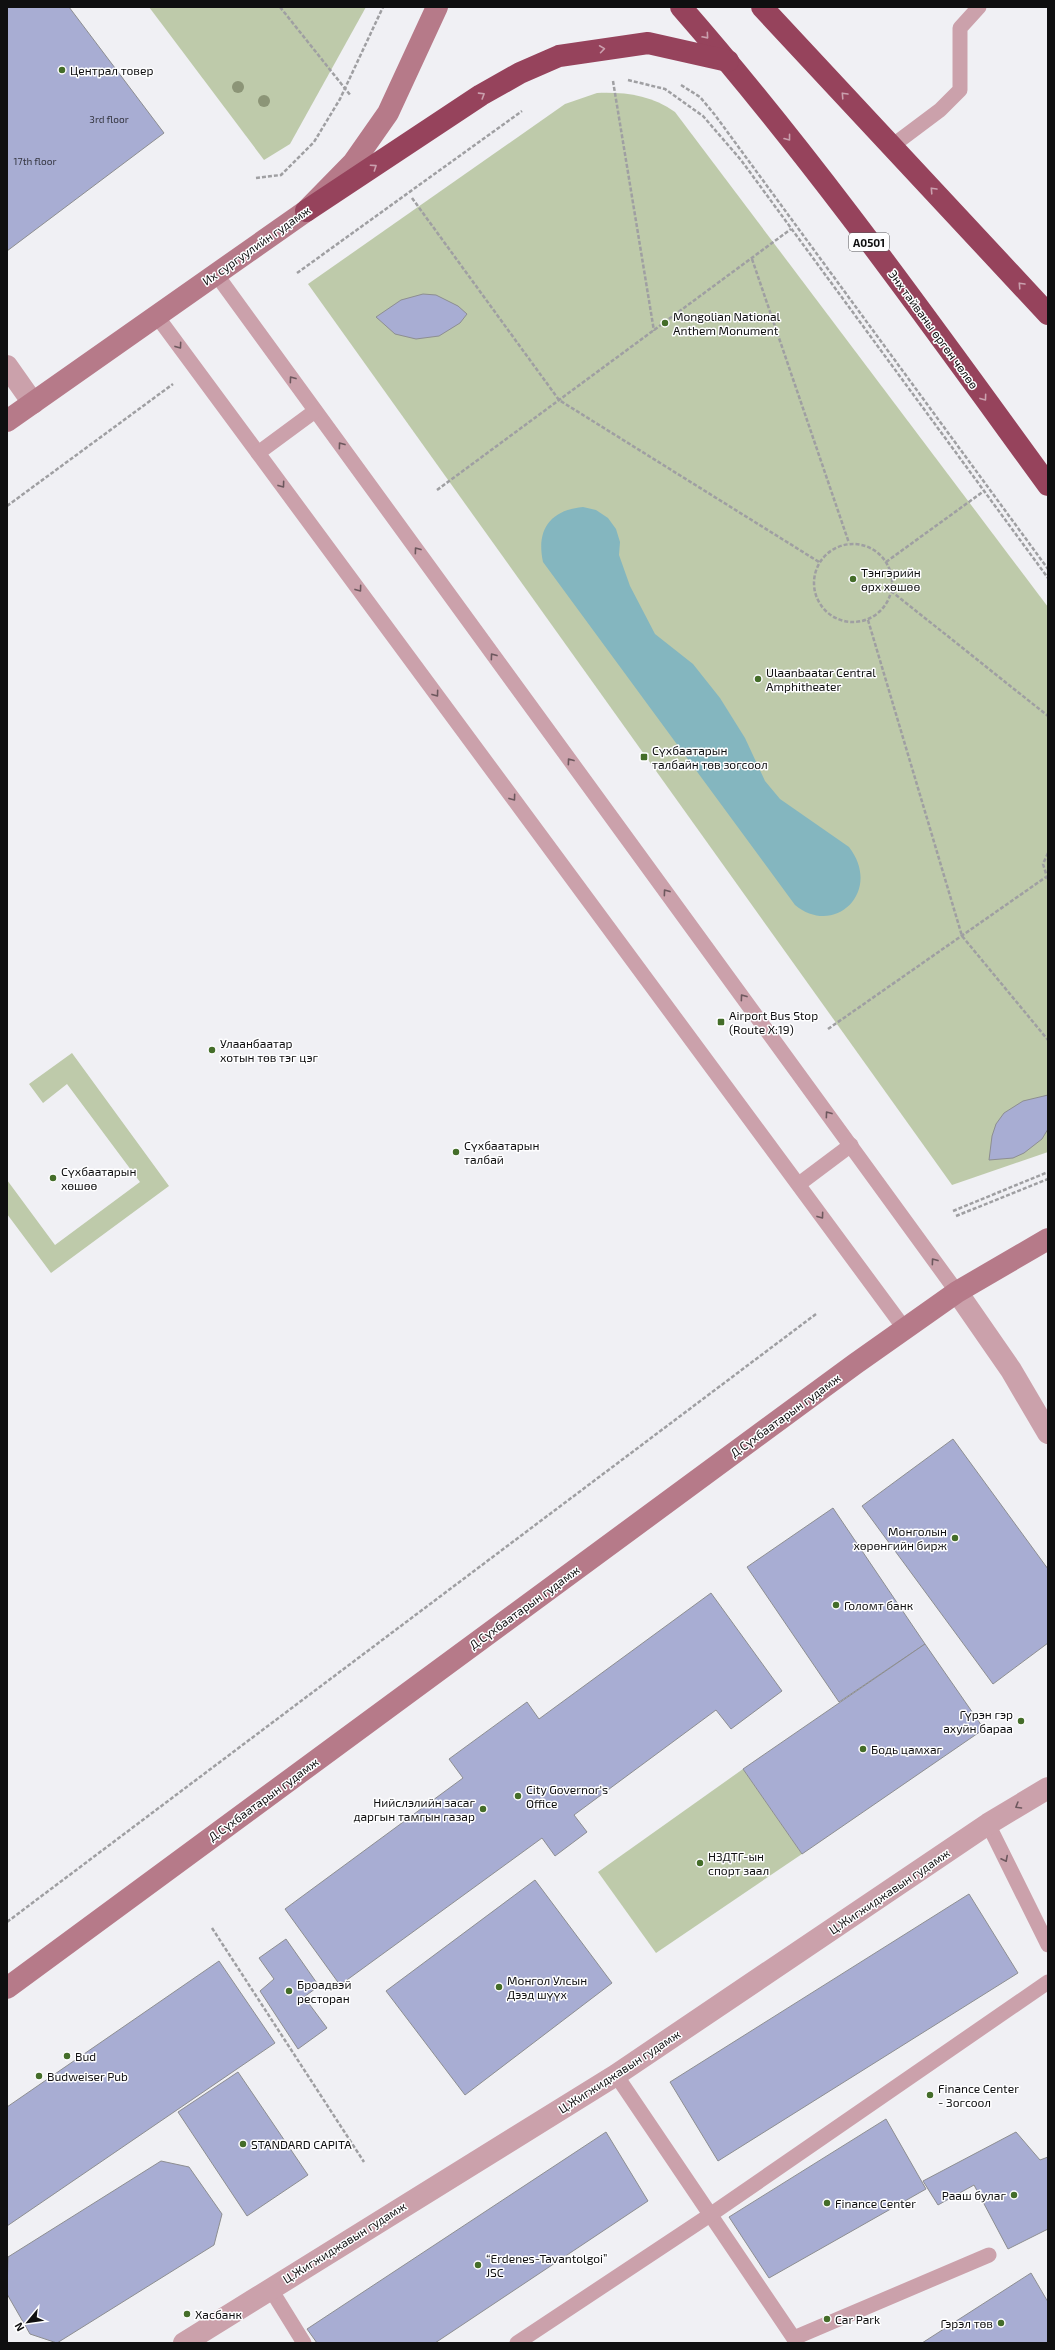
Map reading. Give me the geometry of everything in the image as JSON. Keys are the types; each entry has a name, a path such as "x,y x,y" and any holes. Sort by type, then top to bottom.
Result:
{"highway":[{"name":"Энх тайваны өргөн чөлөө","path":"681,7 728,61 895,274 1048,485"},
{"path":"762,7 1048,314"},
{"path":"306,212 481,95 520,73 559,56 648,43 728,61"}],"main road":[{"name":"Их сургуулийн гудамж","path":"7,421 156,315 306,212 353,163 388,113 437,7"},
{"name":"Д.Сүхбаатарын гудамж","path":"7,1988 904,1328 957,1292 1048,1238"}],"street":[{"path":"7,366 33,403"},
{"path":"957,1292 1011,1370 1048,1433"},
{"name":"Ц.Жигжиджавын гудамж","path":"184,2343 270,2288 616,2075 988,1824 1048,1788"}],"lane":[{"path":"892,146 940,110 960,90 960,28 979,7"},
{"path":"216,274 957,1292"},
{"path":"156,315 904,1328"},
{"path":"258,453 315,411"},
{"path":"798,1184 851,1145"},
{"path":"988,1824 1048,1945"},
{"path":"517,2343 710,2215 1048,1982"},
{"path":"616,2075 795,2341 989,2255"},
{"path":"270,2288 304,2343"}],"path":[{"path":"280,7 351,96"},
{"path":"256,178 281,175 314,142 345,89 383,7"},
{"path":"624,79 665,89 703,116 741,160 1048,578"},
{"path":"613,80 654,331"},
{"path":"677,82 700,97 715,115 1048,569"},
{"path":"297,274 528,107"},
{"path":"412,198 559,400 819,562"},
{"path":"438,490 791,229"},
{"path":"752,259 849,543"},
{"path":"7,506 173,384"},
{"path":"886,562 984,491"},
{"path":"849,543 870,547 879,553 886,562 892,581 891,591 887,603 879,613 868,620 855,623 842,621 830,616 821,607 815,596 813,584 819,562 832,550 849,543"},
{"path":"891,591 1048,716"},
{"path":"868,620 962,936 1048,1040"},
{"path":"828,1028 1047,879 1043,864 1048,853"},
{"path":"953,1211 1048,1172"},
{"path":"956,1216 1048,1179"},
{"path":"7,1922 816,1314"},
{"path":"212,1928 364,2162"}],"green space":[{"path":"149,7 366,7 290,144 264,160"},
{"path":"597,93 628,94 647,98 666,106 675,112 1048,607 1048,1152 952,1185 308,284 565,104"},
{"path":"72,1053 169,1186 51,1273 7,1214 7,1180 55,1245 140,1182 67,1084 43,1103 29,1084"},
{"name":"НЗДТГ-ын спорт заал","path":"743,1769 802,1854 656,1953 598,1872"}],"water":[{"path":"583,507 596,510 608,518 616,529 620,542 619,555 630,586 655,634 693,664 720,698 745,738 765,781 780,799 849,847 858,863 861,879 857,893 850,905 839,913 825,916 810,914 795,905 543,562 541,551 542,540 544,531 548,524 554,517 562,512"}],"building":[{"name":"Централ товер","path":"7,7 69,7 164,133 7,251"},
{"path":"423,294 436,295 458,306 467,314 460,323 439,336 416,339 395,334 376,317 401,300"},
{"path":"1048,1095 1048,1129 1042,1139 1024,1153 1013,1158 989,1160 992,1136 996,1124 1004,1113 1023,1101"},
{"name":"Монголын хөрөнгийн бирж","path":"953,1439 1048,1569 1048,1643 993,1684 862,1506"},
{"name":"Голомт банк","path":"833,1508 925,1644 839,1702 747,1567"},
{"name":"City Governor's Office","path":"711,1593 782,1691 731,1729 716,1710 574,1815 587,1832 555,1856 542,1838 340,1985 285,1909 463,1778 449,1759 527,1702 539,1719"},
{"name":"Бодь цамхаг","path":"925,1644 984,1729 802,1854 743,1769"},
{"name":"Монгол Улсын Дээд шүүх","path":"535,1880 612,1983 465,2095 386,1991"},
{"path":"969,1894 1018,1973 718,2161 670,2082"},
{"path":"286,1939 319,1986 304,1997 327,2028 298,2049 260,1991 274,1979 259,1958"},
{"path":"219,1961 275,2043 7,2226 7,2107"},
{"name":"STANDARD CAPITA","path":"238,2072 308,2175 247,2216 178,2112"},
{"name":"Finance Center","path":"886,2119 926,2189 769,2278 729,2217"},
{"name":"“Erdenes-Tavantolgoi” JSC","path":"606,2132 648,2201 435,2343 317,2343 307,2329"},
{"name":"Рааш булаг","path":"1016,2132 1040,2160 1048,2157 1048,2229 1008,2249 974,2185 938,2205 923,2181"},
{"path":"161,2161 189,2167 222,2214 214,2245 57,2343 30,2334 7,2294 8,2257"},
{"name":"Гэрэл төв","path":"1031,2273 1048,2302 1048,2343 922,2343"}],"place":[{"name":"Централ товер","path":"62,70"},
{"name":"Mongolian National Anthem Monument","path":"665,323"},
{"name":"Тэнгэрийн өрх хөшөө","path":"853,579"},
{"name":"Ulaanbaatar Central Amphitheater","path":"758,679"},
{"name":"Сүхбаатарын талбайн төв зогсоол","path":"644,757"},
{"name":"Airport Bus Stop (Route X:19)","path":"721,1022"},
{"name":"Улаанбаатар хотын төв тэг цэг","path":"212,1050"},
{"name":"Сүхбаатарын талбай","path":"456,1152"},
{"name":"Сүхбаатарын хөшөө","path":"53,1178"},
{"name":"Монголын хөрөнгийн бирж","path":"955,1538"},
{"name":"Голомт банк","path":"836,1605"},
{"name":"Гүрэн гэр ахуйн бараа","path":"1021,1721"},
{"name":"Бодь цамхаг","path":"863,1749"},
{"name":"City Governor's Office","path":"518,1796"},
{"name":"Нийслэлийн засаг даргын тамгын газар","path":"483,1809"},
{"name":"НЗДТГ-ын спорт заал","path":"700,1863"},
{"name":"Монгол Улсын Дээд шүүх","path":"499,1987"},
{"name":"Броадвэй ресторан","path":"289,1991"},
{"name":"Bud","path":"67,2056"},
{"name":"Budweiser Pub","path":"39,2076"},
{"name":"Finance Center - Зогсоол","path":"930,2095"},
{"name":"STANDARD CAPITA","path":"243,2144"},
{"name":"Рааш булаг","path":"1014,2195"},
{"name":"Finance Center","path":"827,2203"},
{"name":"“Erdenes-Tavantolgoi” JSC","path":"478,2265"},
{"name":"Хасбанк","path":"187,2314"},
{"name":"Car Park","path":"827,2319"},
{"name":"Гэрэл төв","path":"1001,2323"}]}
